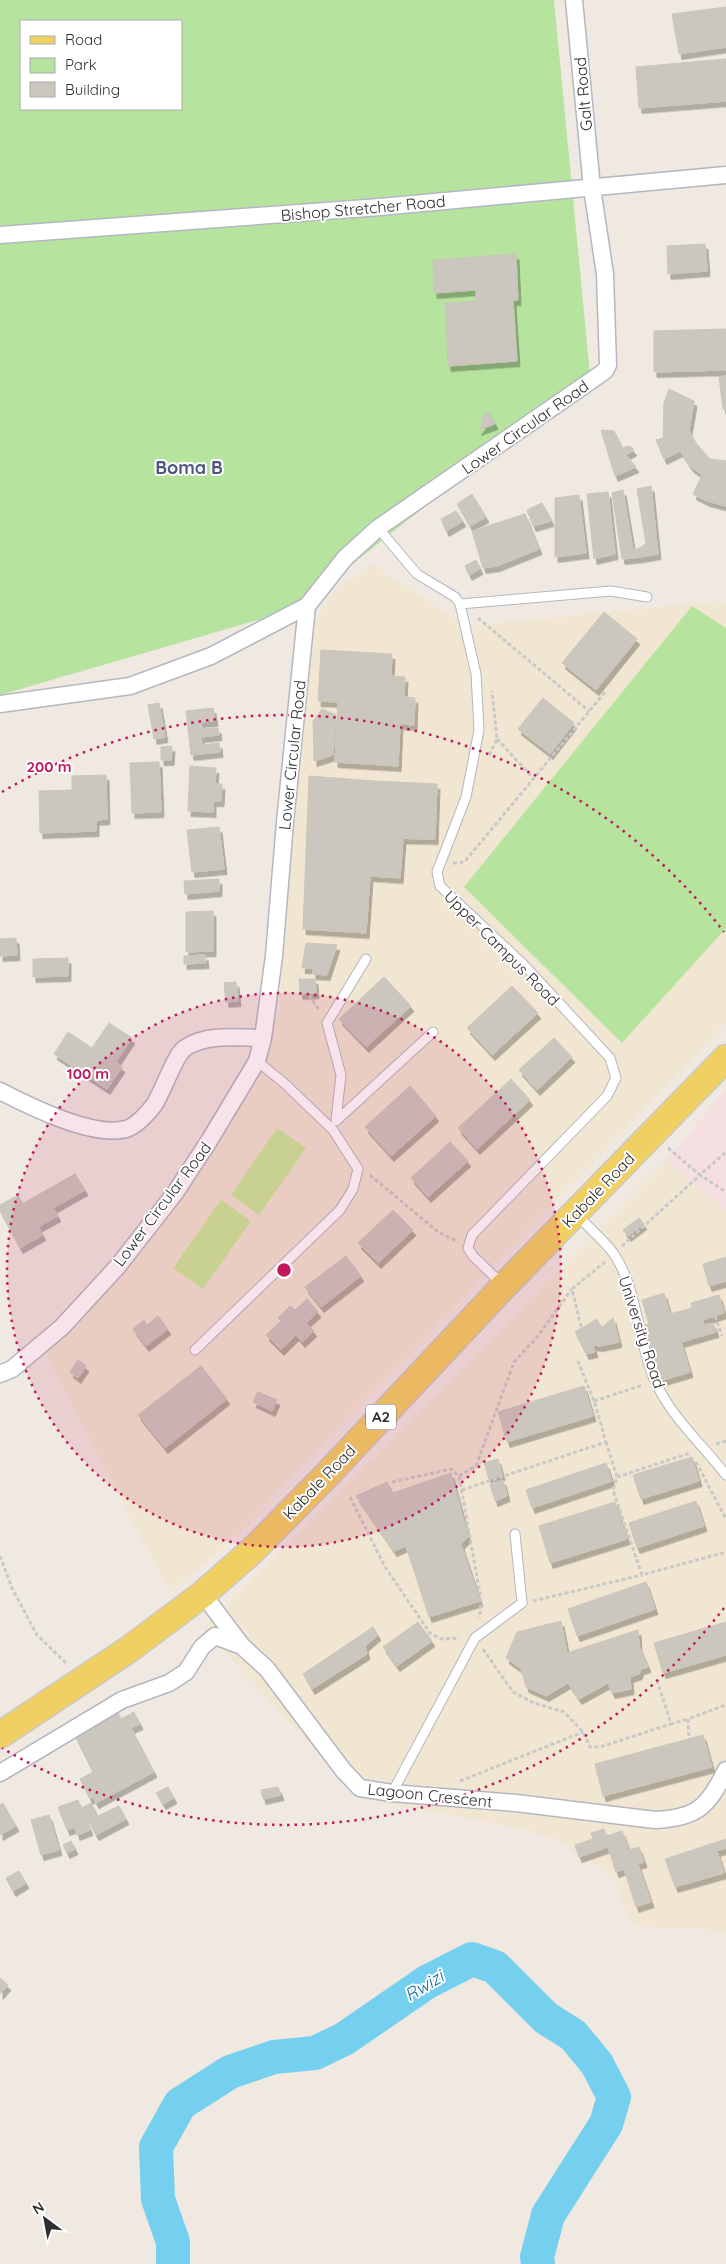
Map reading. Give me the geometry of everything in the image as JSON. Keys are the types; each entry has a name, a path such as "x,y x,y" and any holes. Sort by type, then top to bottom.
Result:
{"main road":[{"name":"Kabale Road","path":"0,1735 128,1650 203,1594 253,1550 504,1286 726,1058"}],"street":[{"name":"Galt Road","path":"574,0 592,188"},
{"name":"Bishop Stretcher Road","path":"0,235 380,207 726,176"},
{"name":"Lower Circular Road","path":"0,1374 12,1368 62,1327 118,1266 175,1193 209,1142 256,1061 263,1038 274,956 285,822 307,606 345,558 378,528 605,371 608,365 605,274 592,188"},
{"path":"0,704 130,686 211,656 307,606"},
{"path":"0,1091 82,1126 114,1131 128,1129 154,1105 183,1049 198,1042 216,1038 263,1038"},
{"name":"Lagoon Crescent","path":"203,1594 242,1646 267,1669 343,1770 360,1788 392,1793 655,1820 673,1819 692,1814 704,1806 714,1794 726,1770"},
{"path":"0,1773 122,1700 169,1683 186,1672 202,1647 214,1636 242,1646"}],"lane":[{"path":"378,528 417,574 455,597 460,604 611,591 647,598"},
{"name":"Upper Campus Road","path":"460,604 476,674 479,730 466,797 440,858 437,872 440,886 524,965 604,1051 610,1058 616,1078 608,1096 472,1235 468,1248"},
{"path":"333,1130 336,1120 341,1075 327,1023 366,959"},
{"path":"336,1120 433,1032"},
{"path":"195,1350 340,1210 353,1189 358,1169 333,1130 284,1083 256,1061"},
{"name":"University Road","path":"576,1213 614,1254 629,1286 655,1381 686,1430 726,1475"},
{"path":"468,1248 473,1256 504,1286"},
{"path":"392,1793 475,1638 522,1603 515,1534"}],"path":[{"path":"460,604 590,711"},
{"path":"440,858 454,863 466,860 606,691"},
{"path":"497,739 533,778"},
{"path":"652,1134 700,1175 726,1192"},
{"path":"459,1476 476,1466 514,1362 538,1336 572,1290 726,1152"},
{"path":"358,1169 376,1178 438,1232 468,1248"},
{"path":"572,1290 581,1327"},
{"path":"715,1316 722,1336"},
{"path":"578,1361 594,1401 617,1478 613,1490 642,1575"},
{"path":"594,1401 655,1381"},
{"path":"462,1490 606,1442"},
{"path":"617,1478 704,1448"},
{"path":"692,1452 726,1519"},
{"path":"392,1482 451,1469 459,1476 480,1594 481,1609 475,1638 513,1692 534,1703 564,1712 583,1732 590,1747 600,1747 726,1705"},
{"path":"350,1497 385,1567 430,1633 441,1639 475,1638"},
{"path":"522,1603 642,1575 726,1552"},
{"path":"0,1556 12,1588 37,1635 83,1681"},
{"path":"657,1680 671,1724"},
{"path":"688,1719 689,1736"},
{"path":"426,1795 583,1732"}],"shaded area":[{"path":"371,564 467,626 722,601 726,604 726,1023 225,1546 170,1593 45,1354 151,1238 250,1093 279,1011 298,724 308,638 330,595"},
{"path":"726,1091 726,1210 666,1160"},
{"path":"666,1160 726,1210 726,1933 701,1928 663,1929 637,1925 625,1910 615,1881 602,1867 579,1857 563,1842 523,1829 359,1798 203,1628 487,1345"}],"green space":[{"path":"0,0 554,0 590,375 296,609 0,695"},
{"path":"692,606 726,628 726,928 622,1043 464,887"},
{"path":"277,1128 306,1148 259,1215 231,1195"},
{"path":"221,1200 251,1221 203,1289 173,1268"}],"building":[{"path":"726,7 726,47 679,54 672,14"},
{"path":"726,59 726,101 639,108 636,67"},
{"path":"705,244 707,271 668,274 667,246"},
{"path":"516,254 518,300 513,300 517,361 448,366 445,303 476,301 476,290 434,293 433,260"},
{"path":"726,329 726,370 654,372 654,331"},
{"path":"726,376 726,409 723,409 719,377"},
{"path":"669,389 694,401 689,430 695,442 710,459 726,461 726,506 707,501 693,494 702,475 691,467 680,451 664,459 656,440 663,438 664,403"},
{"path":"489,412 495,424 478,430 483,424 482,417"},
{"path":"601,430 614,431 622,448 630,446 634,450 626,455 636,467 615,476"},
{"path":"651,486 658,554 641,557 640,548 646,543 637,489"},
{"path":"623,490 633,550 640,548 641,557 622,559 612,493"},
{"path":"608,492 615,554 594,559 587,494"},
{"path":"472,494 486,517 470,526 457,504"},
{"path":"579,495 586,553 555,557 555,498"},
{"path":"542,503 546,510 529,516 527,510"},
{"path":"456,511 463,521 446,531 441,519"},
{"path":"547,511 551,521 533,526 530,518"},
{"path":"525,514 539,549 497,566 483,568 472,531"},
{"path":"476,560 480,569 469,575 465,566"},
{"path":"604,612 637,639 596,690 562,663"},
{"path":"321,650 392,654 391,676 405,677 404,697 415,698 414,725 400,724 398,766 335,762 338,702 318,701"},
{"path":"543,698 574,723 550,754 518,729"},
{"path":"159,703 165,737 154,739 148,705"},
{"path":"213,708 215,721 201,722 202,729 218,728 219,735 201,737 202,745 219,743 220,752 191,755 186,711"},
{"path":"322,709 336,715 333,755 314,761 313,721"},
{"path":"172,746 171,760 161,760 161,747"},
{"path":"159,762 161,812 132,813 130,763"},
{"path":"190,766 216,768 215,784 222,784 221,801 213,801 213,812 188,811"},
{"path":"106,775 107,819 96,820 96,831 40,833 39,791 72,790 72,776"},
{"path":"309,776 374,781 371,827 381,828 380,838 403,838 400,878 370,876 366,933 303,929"},
{"path":"374,781 437,784 435,839 380,838 381,828 371,827"},
{"path":"219,827 224,869 192,872 187,830"},
{"path":"219,879 219,891 185,894 184,881"},
{"path":"213,911 213,951 186,952 186,912"},
{"path":"16,938 17,955 0,956 0,939"},
{"path":"306,943 337,945 327,975 313,974 313,968 302,968"},
{"path":"205,955 206,963 184,964 184,956"},
{"path":"68,958 68,976 33,977 33,959"},
{"path":"384,977 411,1006 366,1047 339,1019"},
{"path":"299,979 315,979 316,993 300,994"},
{"path":"236,982 238,1001 226,1002 224,983"},
{"path":"512,986 538,1013 492,1055 467,1028"},
{"path":"109,1023 132,1038 116,1062 122,1067 107,1089 54,1054 68,1032 92,1048"},
{"path":"554,1038 572,1057 537,1090 519,1070"},
{"path":"511,1079 530,1100 477,1149 458,1128"},
{"path":"410,1086 436,1116 391,1156 365,1127"},
{"path":"450,1142 468,1161 428,1197 411,1178"},
{"path":"75,1174 85,1190 53,1208 58,1216 38,1227 43,1235 20,1248 0,1211 0,1205 18,1195 22,1204"},
{"path":"393,1210 413,1230 378,1263 358,1243"},
{"path":"639,1218 644,1224 628,1236 623,1230"},
{"path":"346,1256 361,1276 321,1307 305,1287"},
{"path":"726,1257 726,1281 709,1286 703,1264"},
{"path":"664,1293 670,1314 692,1308 691,1303 719,1295 724,1313 703,1320 704,1325 713,1323 716,1332 681,1342 690,1372 660,1381 644,1325 649,1324 642,1300"},
{"path":"307,1299 318,1312 306,1323 314,1331 302,1342 296,1335 281,1350 266,1335 281,1321 278,1318 290,1306 295,1310"},
{"path":"158,1316 168,1329 146,1346 133,1329 144,1320 147,1325"},
{"path":"613,1318 619,1342 600,1346 593,1345 595,1352 586,1354 575,1332 597,1319 601,1328"},
{"path":"78,1360 86,1366 78,1378 70,1372"},
{"path":"201,1366 227,1399 165,1448 138,1415"},
{"path":"584,1386 593,1416 507,1442 498,1412"},
{"path":"258,1392 277,1400 272,1411 253,1402"},
{"path":"692,1457 699,1481 641,1499 633,1475"},
{"path":"498,1459 502,1475 489,1479 484,1463"},
{"path":"606,1463 612,1481 532,1508 526,1490"},
{"path":"451,1473 468,1537 461,1544 480,1601 429,1617 406,1546 394,1551 356,1496 387,1482 393,1493"},
{"path":"503,1480 507,1496 495,1501 490,1484"},
{"path":"696,1501 704,1526 637,1548 629,1523"},
{"path":"615,1502 627,1539 550,1563 539,1526"},
{"path":"646,1582 655,1609 577,1636 568,1609"},
{"path":"561,1621 567,1653 638,1630 639,1646 648,1667 641,1669 639,1674 630,1677 631,1689 612,1693 608,1683 579,1699 568,1683 546,1696 526,1687 521,1669 506,1658 517,1632"},
{"path":"418,1622 432,1641 397,1666 383,1647"},
{"path":"726,1622 726,1655 663,1673 654,1643"},
{"path":"373,1627 378,1635 365,1646 367,1654 312,1689 303,1674"},
{"path":"134,1712 140,1724 131,1728 154,1772 96,1803 93,1797 90,1799 80,1779 93,1772 75,1736 118,1713 121,1719"},
{"path":"703,1735 712,1767 603,1796 595,1764"},
{"path":"168,1787 174,1798 163,1804 156,1793"},
{"path":"278,1787 281,1795 263,1799 261,1790"},
{"path":"78,1800 90,1830 77,1835 75,1827 67,1830 58,1807"},
{"path":"3,1803 16,1826 0,1835 0,1805"},
{"path":"91,1803 98,1816 119,1806 126,1819 96,1835 82,1808"},
{"path":"49,1815 59,1850 41,1855 31,1820"},
{"path":"604,1829 606,1836 622,1831 629,1850 639,1847 644,1862 638,1864 651,1902 636,1907 624,1869 616,1872 608,1847 579,1857 575,1845 593,1839 591,1833"},
{"path":"726,1839 726,1848 717,1851 724,1873 675,1887 665,1859"},
{"path":"71,1841 75,1849 67,1853 63,1845"},
{"path":"19,1871 26,1883 13,1891 6,1878"},
{"path":"0,1978 8,1985 0,1994"}],"waterway":[{"name":"Rwizi","path":"173,2264 173,2242 158,2199 156,2147 180,2104 230,2072 274,2057 315,2053 344,2039 427,1982 472,1959 495,1967 546,2018 573,2035 597,2064 614,2097 606,2124 548,2215 537,2257 538,2264"}],"district":[{"name":"Boma B","path":"189,468"}]}
